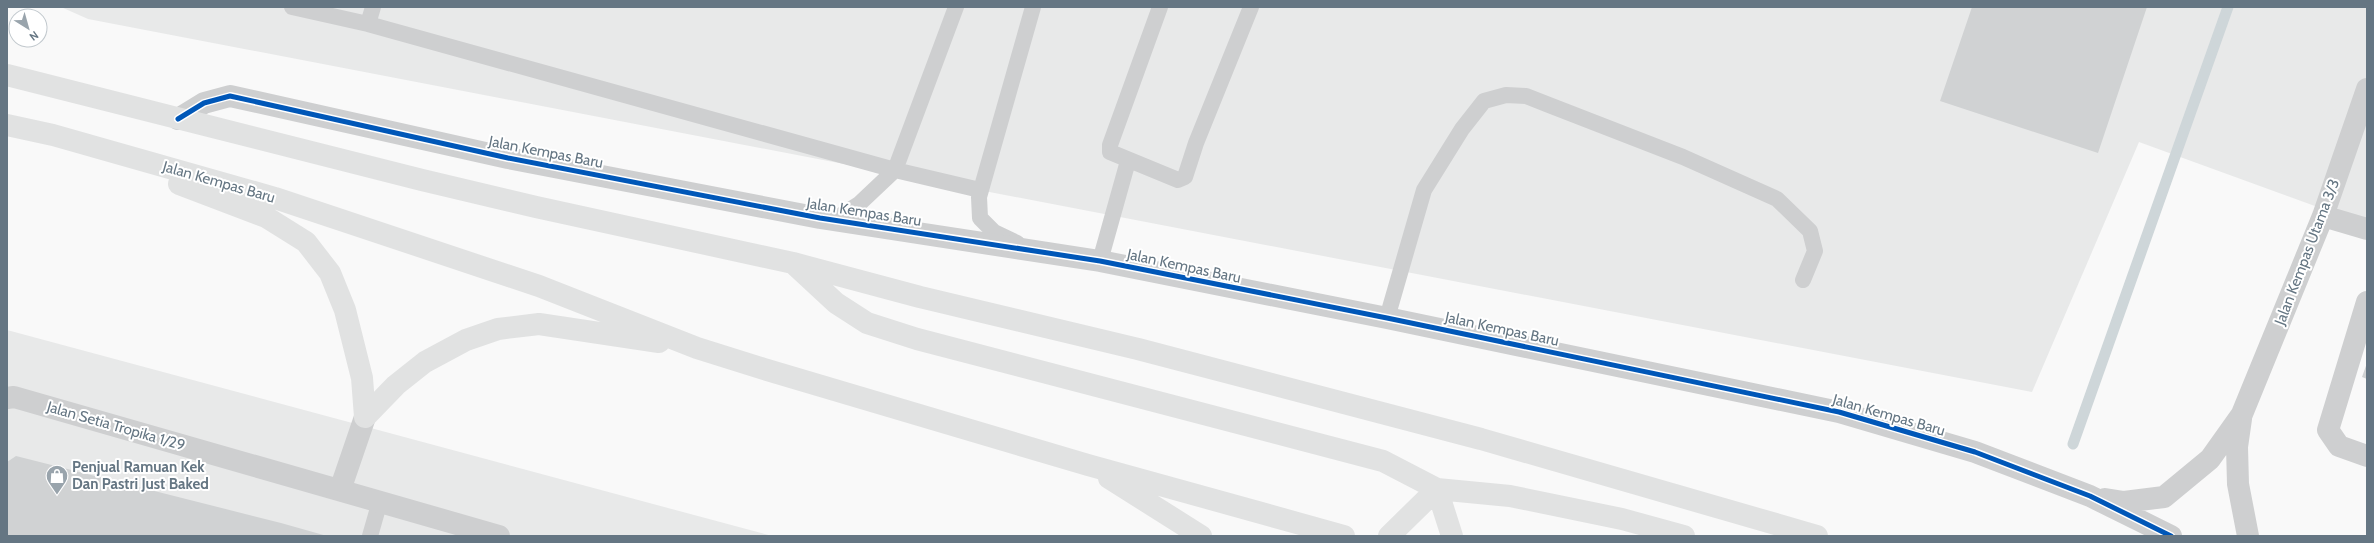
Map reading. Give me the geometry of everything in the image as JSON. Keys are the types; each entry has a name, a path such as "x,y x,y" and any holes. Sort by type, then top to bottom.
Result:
{"main road":[{"path":"7,75 536,208 793,263 920,297 1138,349 1473,437 1817,536"},
{"name":"Jalan Kempas Baru","path":"7,125 53,135 282,200 539,286 697,348 884,406 1088,465 1344,536"},
{"path":"53,135 266,217 306,242 330,273 345,310 362,378 365,417"},
{"path":"793,263 836,303 867,323 917,340 1384,461 1437,489 1510,496 1622,519 1684,536"},
{"path":"365,417 396,385 425,362 466,340 498,329 539,324 697,348"},
{"path":"1088,465 1201,536"},
{"path":"1389,536 1437,489"},
{"path":"1437,489 1452,536"}],"street":[{"name":"Jalan Kempas Utama 3/3","path":"2090,496 2124,502 2164,497 2210,459 2242,414 2323,216 2367,89"},
{"name":"Jalan Kempas Baru","path":"178,119 204,103 230,96 508,158 820,218 1100,261 1387,318 1839,412 1975,452 2090,496 2171,536"},
{"path":"2323,216 2367,229"},
{"path":"2367,302 2328,430 2339,446 2367,456"},
{"name":"Jalan Setia Tropika 1/29","path":"7,398 14,397 499,536"},
{"name":"Jalan Kempas Utama 3/3","path":"2242,414 2237,447 2238,484 2248,536"},
{"path":"340,490 365,417"}],"lane":[{"path":"292,7 314,10 368,24 895,170 980,190"},
{"path":"368,24 373,7"},
{"path":"820,218 835,219 859,204 895,170 956,7"},
{"path":"1031,250 994,232 980,218 980,190 1033,7"},
{"path":"1160,7 1110,145 1110,152 1178,180 1185,177 1196,143 1251,7"},
{"path":"1387,318 1424,190 1462,129 1484,101 1506,95 1526,96 1683,156 1777,199 1810,231 1815,251 1803,280"},
{"path":"1100,261 1128,160"},
{"path":"370,536 380,501"}],"shaded area":[{"path":"61,7 2367,7 2367,225 2139,142 2032,392 88,19"},
{"path":"7,330 772,536 7,536"}],"building":[{"path":"1972,7 2147,7 2098,153 1940,101"},
{"path":"2367,363 2367,379 2362,377"},
{"path":"16,456 327,536 7,536 7,462"}],"waterway":[{"path":"2073,444 2228,7"}],"cycle path":[{"path":"178,119 204,103 230,96 508,158 820,218 1100,261 1387,318 1839,412 1975,452 2090,496 2171,536"}],"place":[{"name":"Penjual Ramuan Kek Dan Pastri Just Baked","path":"57,496"}]}
